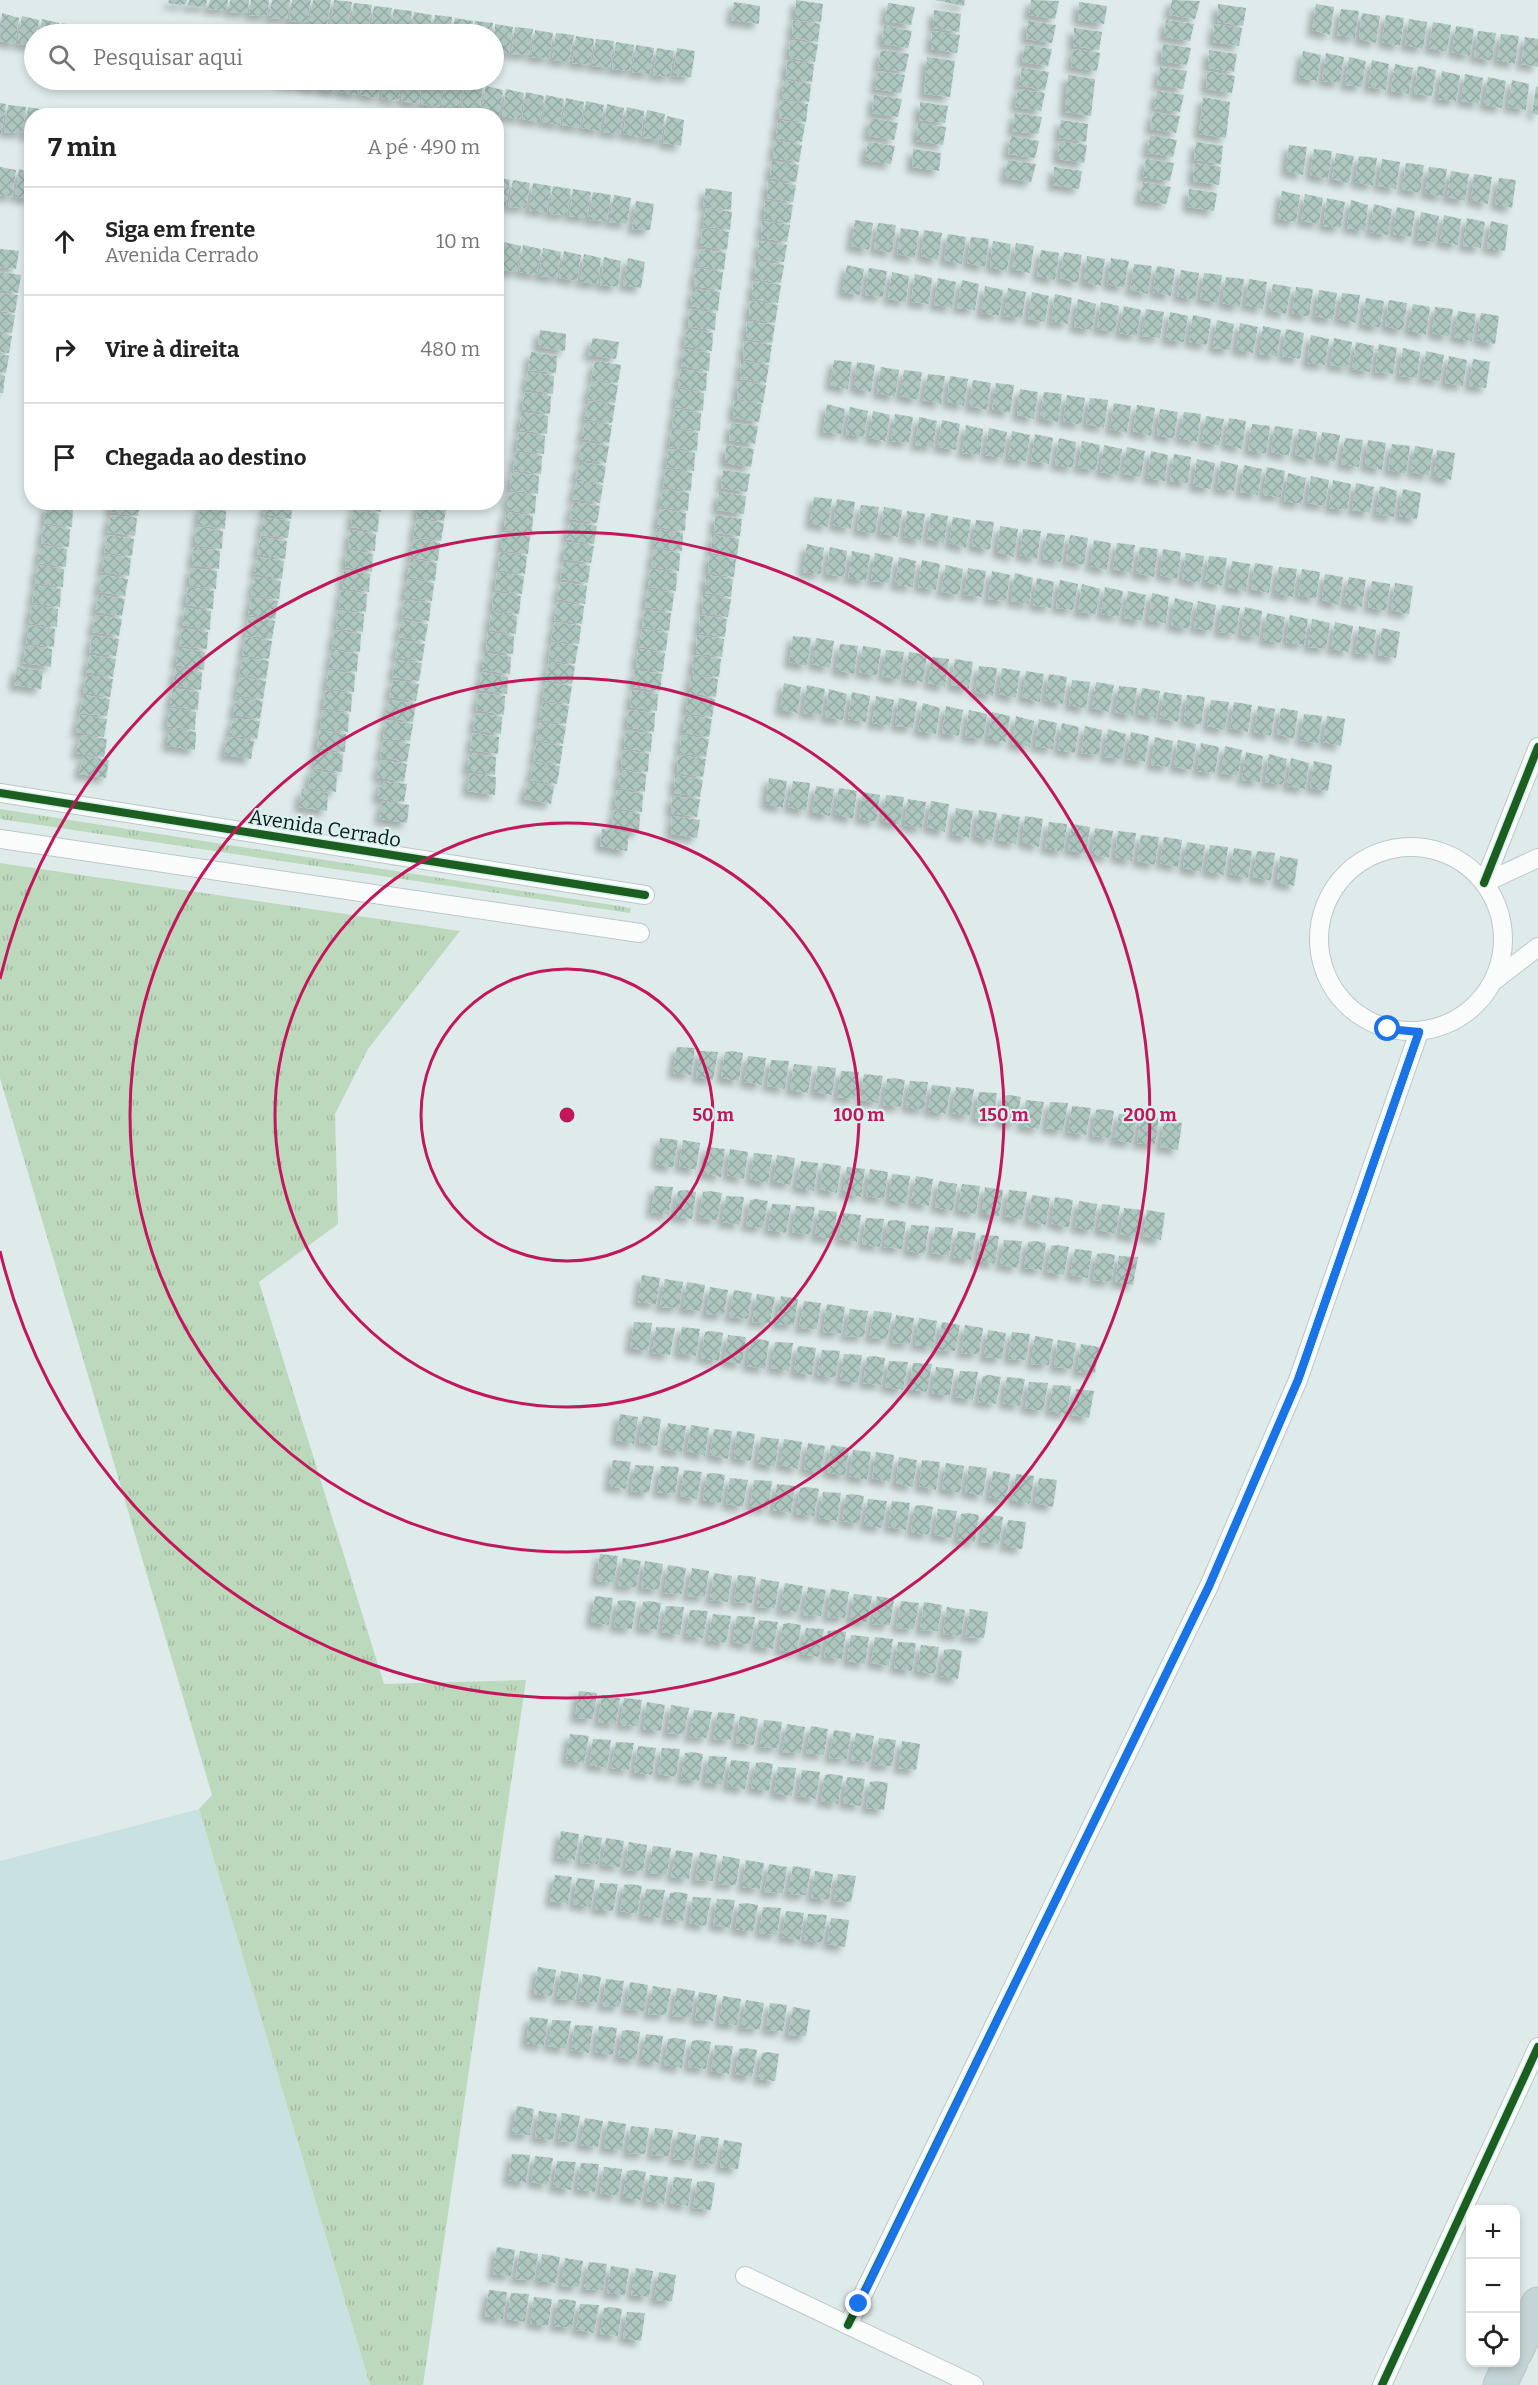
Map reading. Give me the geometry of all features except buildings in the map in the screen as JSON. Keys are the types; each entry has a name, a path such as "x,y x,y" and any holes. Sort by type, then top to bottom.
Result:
{"highway":[{"path":"1520,2342 1538,2304"},
{"path":"1500,2385 1509,2367"}],"street":[{"path":"1484,883 1538,747"},
{"name":"Avenida Cerrado","path":"0,794 645,895"},
{"path":"0,839 640,933"},
{"path":"1495,980 1504,950 1502,919 1490,890 1469,866 1441,851 1410,846 1378,852 1353,866 1333,888 1321,914 1317,943 1323,971 1338,997 1359,1016 1388,1029 1419,1032 1450,1023 1476,1006 1495,980 1538,947"},
{"path":"1484,883 1538,858"},
{"path":"848,2325 1209,1586 1298,1380 1419,1032"},
{"path":"1382,2385 1538,2047"},
{"path":"745,2276 975,2385"}],"shaded area":[{"path":"199,1809 370,2385 0,2385 0,1861"}],"green space":[{"path":"0,809 631,908 630,913 0,819"},
{"path":"0,863 460,931 368,1049 335,1114 338,1224 259,1282 384,1684 526,1680 423,2385 370,2385 199,1809 212,1795 0,1078"}],"cycle path":[{"path":"1484,883 1538,747"},
{"path":"0,793 645,895"},
{"path":"848,2325 1209,1586 1298,1380 1419,1032"},
{"path":"1382,2385 1538,2047"}],"route":[{"path":"859,2304 1209,1586 1298,1380 1419,1032 1388,1029"}]}
